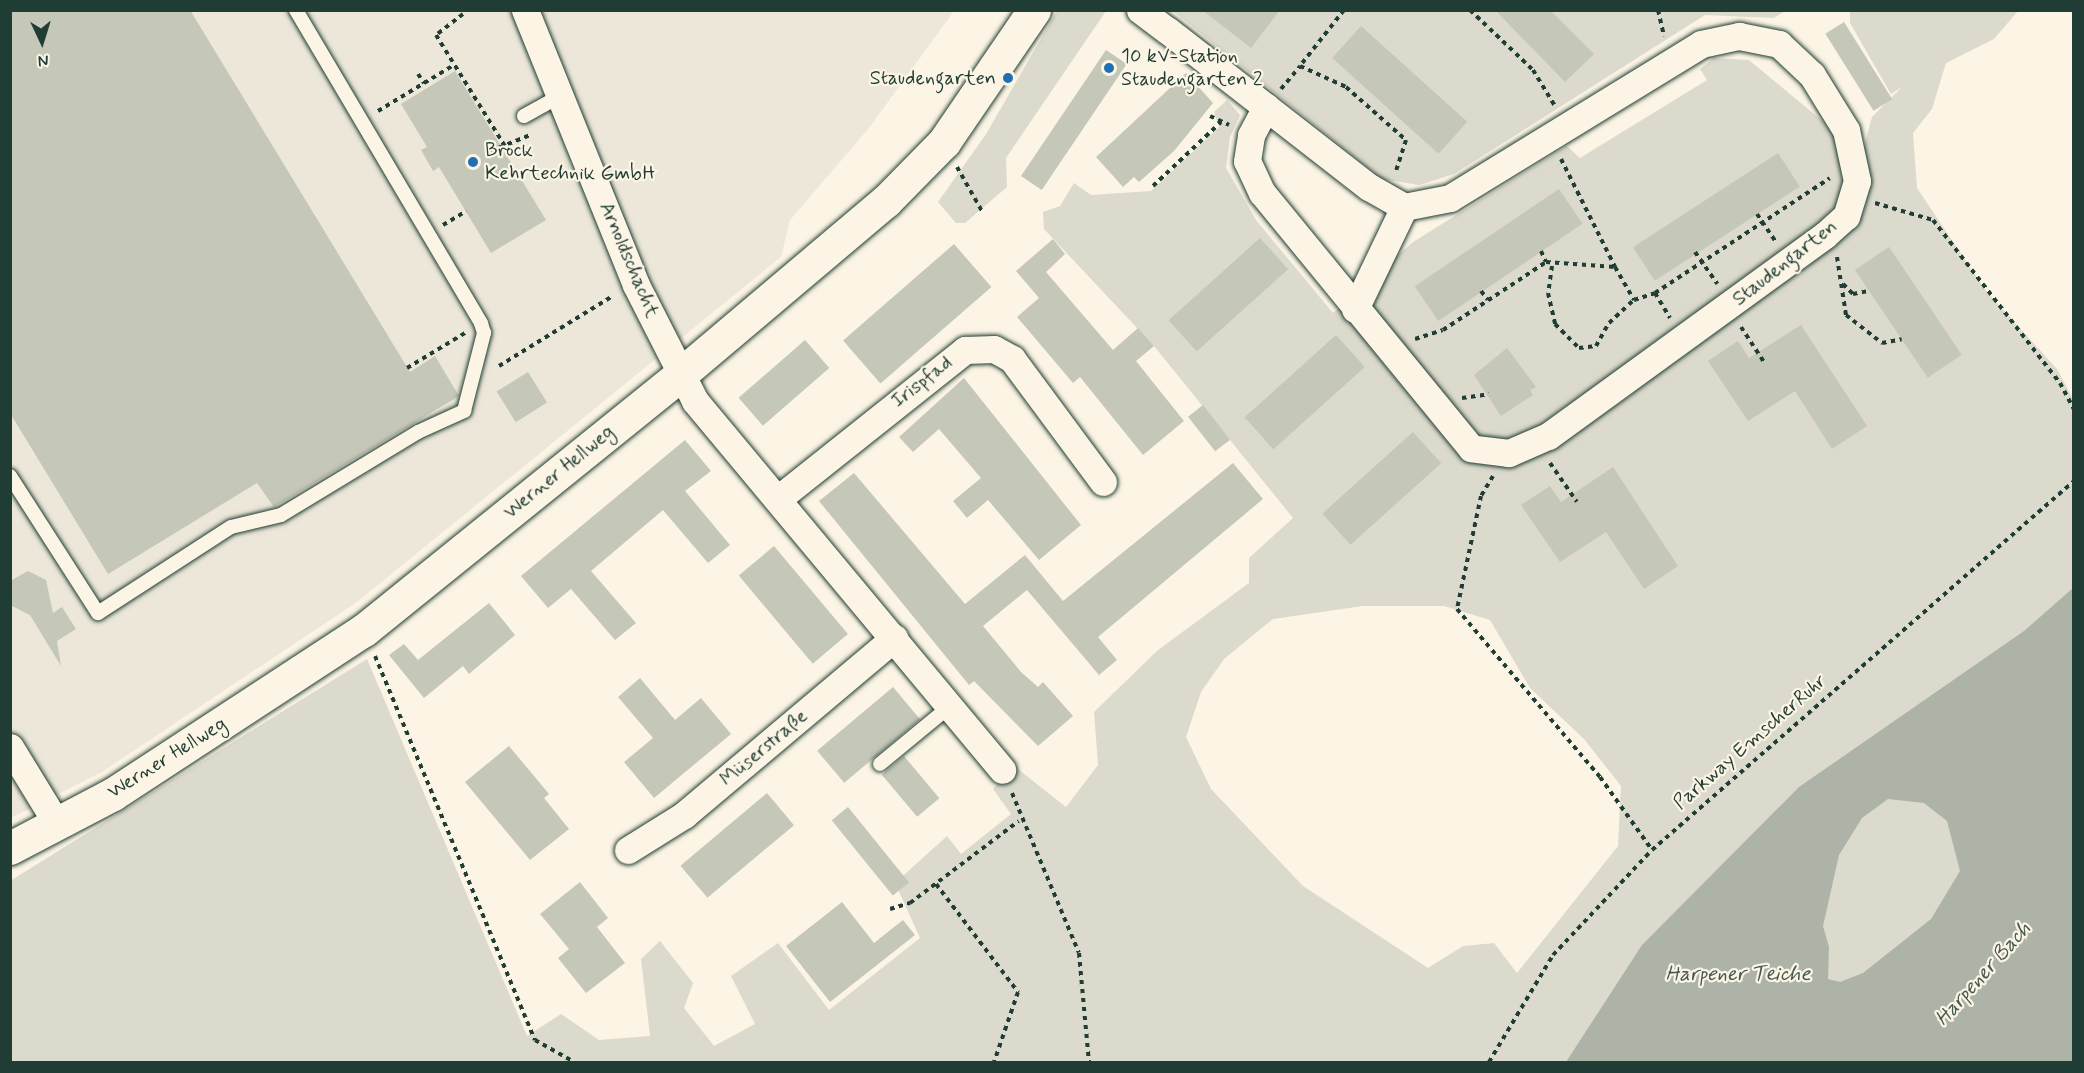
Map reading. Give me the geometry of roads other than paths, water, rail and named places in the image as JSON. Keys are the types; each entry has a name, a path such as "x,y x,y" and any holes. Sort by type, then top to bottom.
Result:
{"main road":[{"name":"Werner Hellweg","path":"10,848 152,770 364,630 681,374 886,201 944,142 1034,10"}],"street":[{"name":"Arnoldschacht","path":"525,10 562,94 636,285 681,374"},
{"path":"1140,10 1395,202 1355,309"},
{"name":"Staudengarten","path":"1266,107 1251,135 1247,161 1252,178 1355,309 1471,448 1509,453 1536,442 1730,306 1787,260 1825,236 1846,216 1855,196 1856,160 1846,130 1812,75 1779,44 1760,38 1720,37 1701,44 1558,129 1450,198 1395,202"},
{"name":"Irispfad","path":"779,498 965,350 994,349 1012,359 1103,482"},
{"path":"681,374 695,401 779,498 1002,770"},
{"name":"Müserstraße","path":"628,850 684,815 894,638"},
{"path":"10,747 57,824"}],"lane":[{"path":"10,476 98,612 231,527 281,515 418,432 464,411 484,333 481,323 296,10"},
{"path":"524,116 562,94"},
{"path":"880,764 950,706"}],"water":[{"name":"Harpener Teiche","path":"2073,588 2073,1062 1566,1062 1642,945 1799,787 2024,631","holes":["1888,799 1924,803 1947,821 1960,871 1931,919 1863,973 1840,982 1828,979 1829,947 1823,926 1839,855 1862,818"]}],"place":[{"name":"10 kV-Station Staudengarten 2","path":"1109,68"},
{"name":"Staudengarten","path":"1008,78"},
{"name":"Brock Kehrtechnik GmbH","path":"473,162"}],"water label":[{"name":"Harpener Bach","path":"1983,974"}]}
